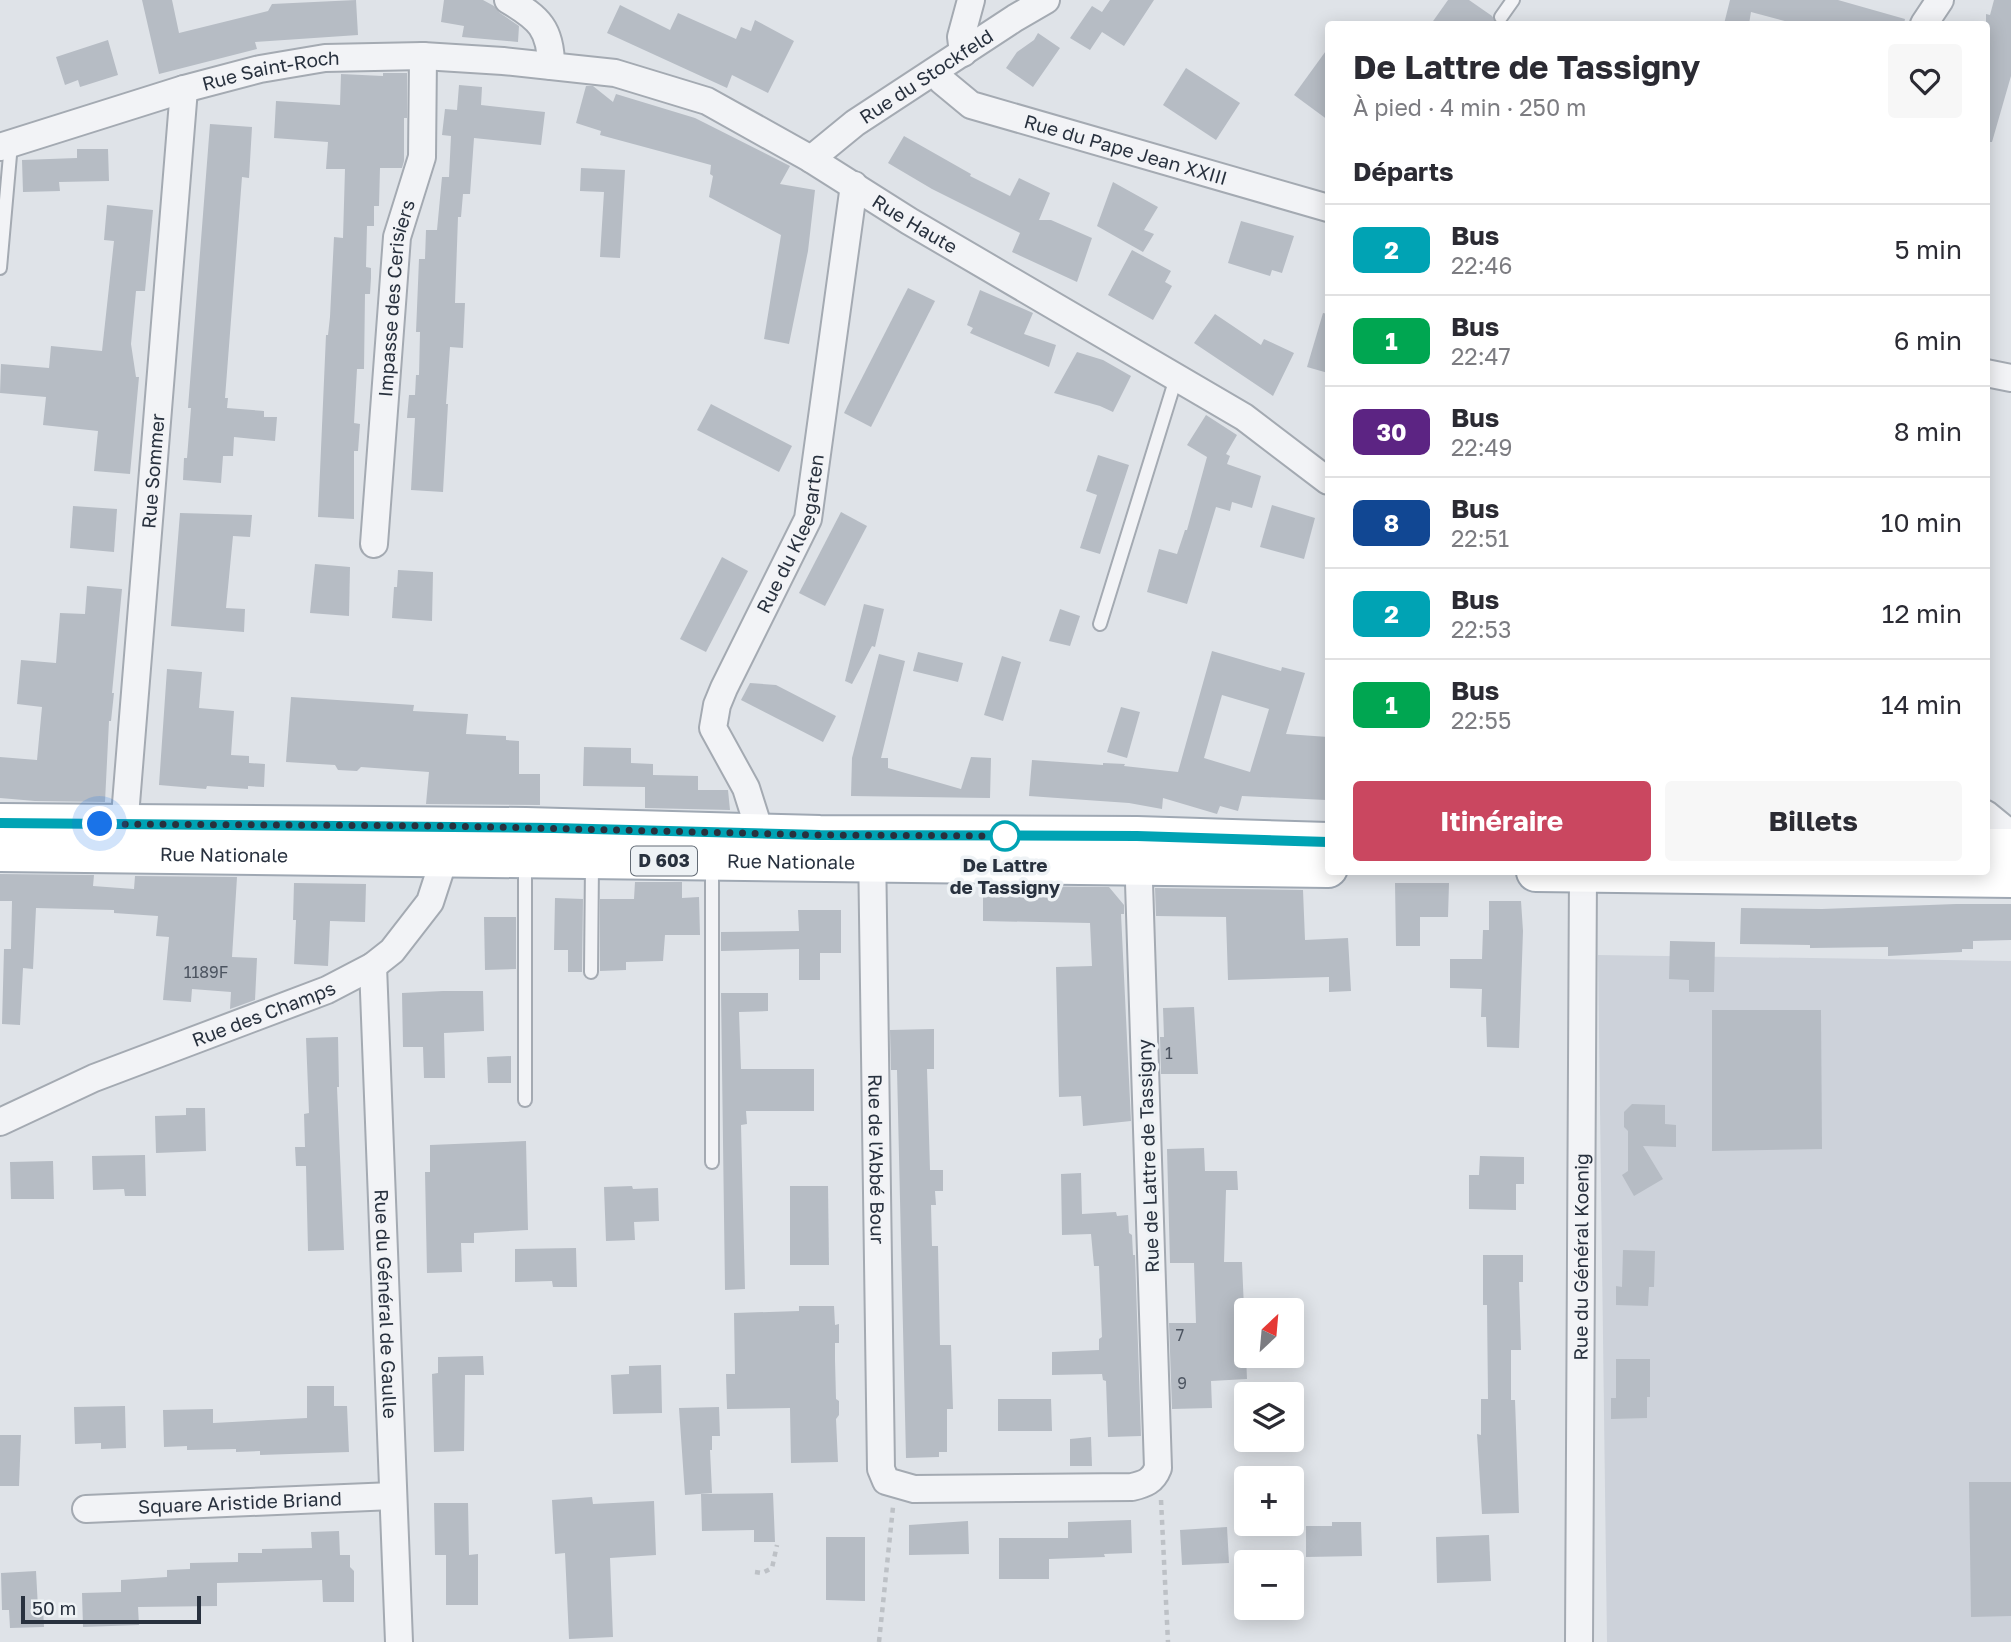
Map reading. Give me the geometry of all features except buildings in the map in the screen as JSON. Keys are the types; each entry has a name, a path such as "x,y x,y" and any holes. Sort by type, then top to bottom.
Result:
{"main road":[{"name":"Rue Nationale","path":"0,823 125,840"},
{"name":"Rue Nationale","path":"0,852 125,840 446,841 1138,851 1325,842"},
{"name":"Rue Nationale","path":"1138,851 1325,868"}],"street":[{"path":"508,0 531,13 545,30 551,51 551,66"},
{"path":"963,53 961,37 971,0"},
{"name":"Rue du Stockfeld","path":"811,159 855,123 1046,0"},
{"path":"1926,21 1940,0"},
{"name":"Rue Saint-Roch","path":"6,145 184,89 260,69 325,58 424,56 551,66"},
{"name":"Impasse des Cerisiers","path":"374,544 397,237 422,157 424,56"},
{"name":"Rue Haute","path":"551,66 615,73 707,101 811,159 909,221 1244,417 1325,479"},
{"name":"Rue du Pape Jean XXIII","path":"934,72 971,105 1325,207"},
{"name":"Rue Sommer","path":"125,840 184,89"},
{"name":"Rue du Kleegarten","path":"762,846 746,788 713,728 717,705 724,688 808,519 853,185"},
{"path":"1990,374 2011,378"},
{"path":"1990,817 2002,827 2003,860"},
{"name":"Rue des Champs","path":"0,1122 94,1078 327,990 373,966 393,951 430,902 446,841"},
{"name":"Rue de l'Abbé Bour","path":"872,849 881,1469 891,1483"},
{"name":"Rue de Lattre de Tassigny","path":"1138,851 1158,1468 1155,1475"},
{"name":"Rue du Général Koenig","path":"1579,1642 1583,875"},
{"name":"Rue du Général de Gaulle","path":"373,966 399,1642"},
{"path":"891,1483 914,1489 1132,1487 1146,1484 1155,1475"},
{"name":"Square Aristide Briand","path":"86,1508 393,1496"}],"lane":[{"path":"1501,17 1513,0"},
{"path":"0,268 6,145"},
{"path":"1100,624 1176,378"},
{"path":"525,1100 526,843"},
{"path":"591,972 592,844"},
{"path":"712,846 712,1162"}],"path":[{"path":"1155,1475 1161,1499 1168,1642"},
{"path":"879,1642 891,1483"},
{"path":"755,1572 762,1573 772,1567 777,1545"}],"shaded area":[{"path":"1598,955 2011,961 2011,1642 1607,1642"}],"bus line":[{"name":"2","path":"0,823 449,826 820,835 1137,836 1325,842"}],"place":[{"name":"De Lattre de Tassigny","path":"1005,836"}],"route":[{"path":"100,824 449,826 820,835 1005,836"}]}
